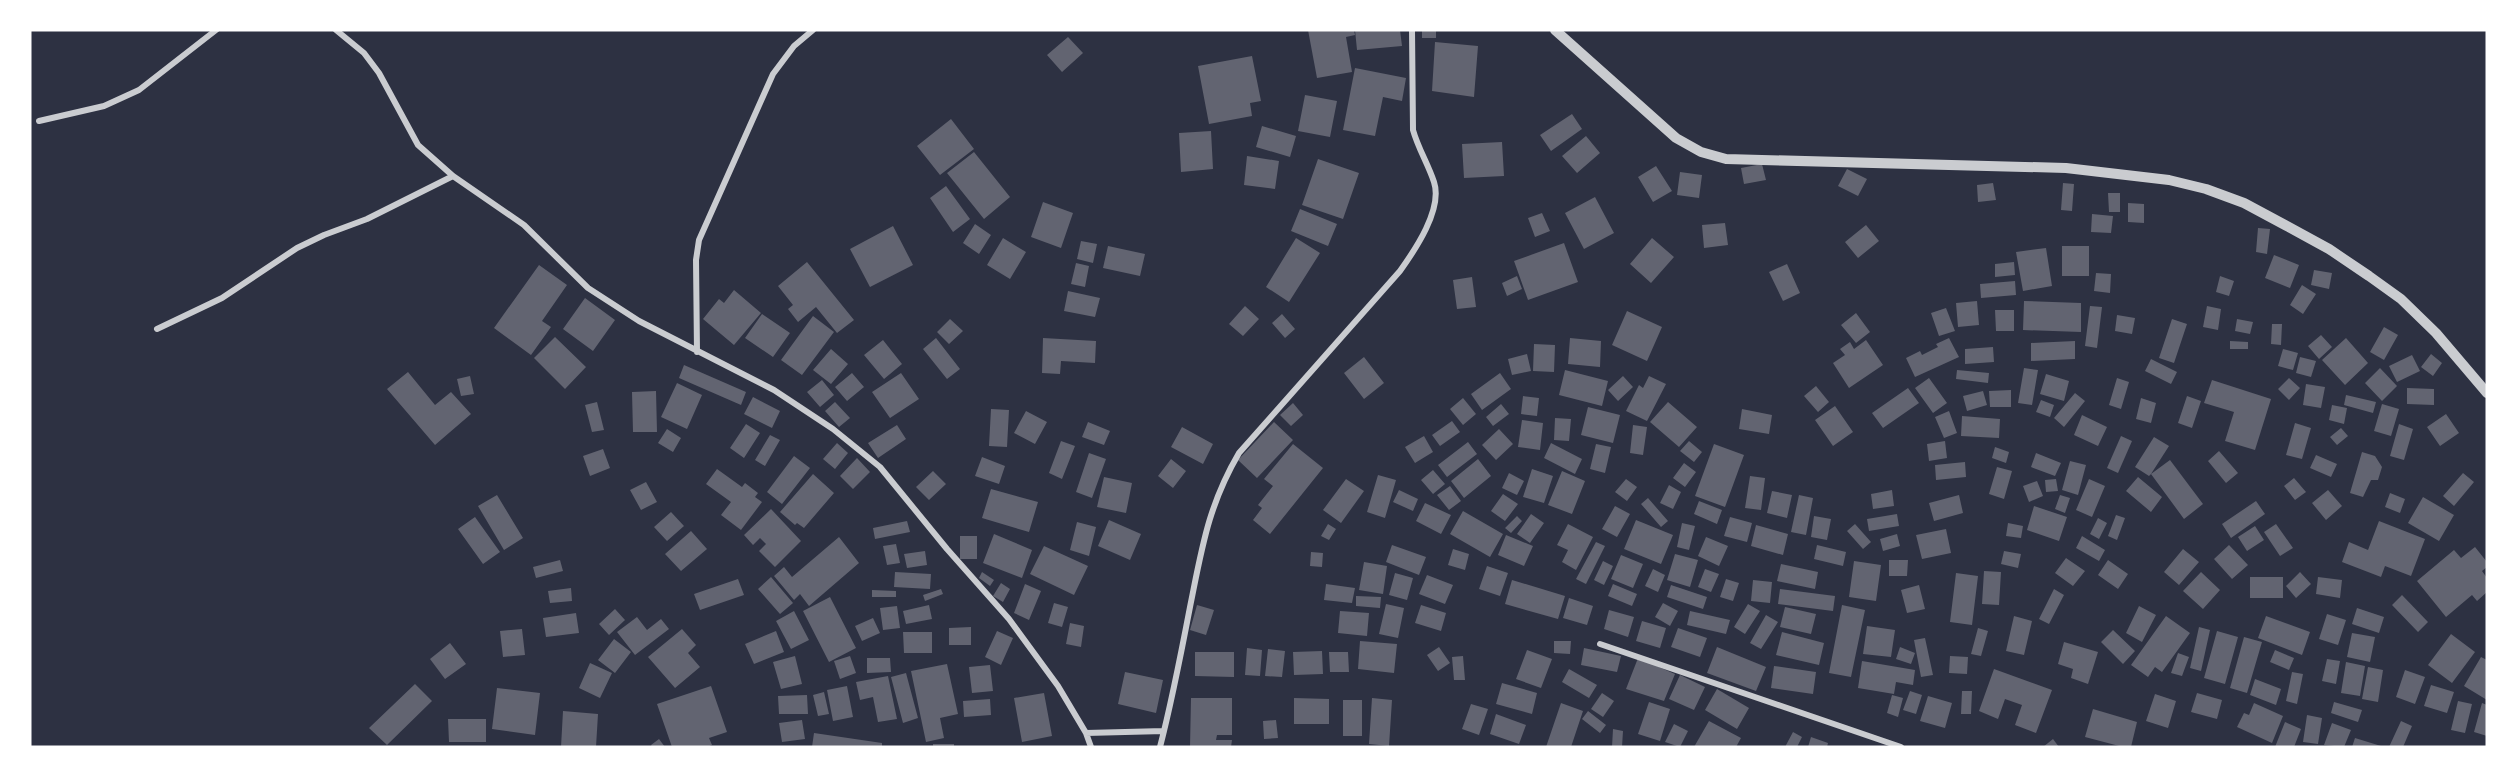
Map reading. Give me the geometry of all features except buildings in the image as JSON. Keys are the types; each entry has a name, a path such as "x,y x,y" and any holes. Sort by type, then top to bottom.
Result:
{"street":[{"path":"39,121 104,106 139,90 216,30"},
{"path":"336,30 364,53 378,73 418,145 453,176 524,225 588,288 639,321 774,390 833,429 880,467 947,549 1009,619 1058,686 1086,733 1091,747"},
{"path":"697,352 696,260 699,240 773,74 794,46 813,30"},
{"path":"1160,747 1206,523 1222,482 1239,453 1400,272 1417,246 1435,206 1437,194 1434,182 1417,145 1413,130 1412,30"},
{"path":"1555,30 1676,138 1701,152 1726,159 2066,168 2169,180 2206,189 2244,203 2329,249 2401,299 2436,333 2487,393"},
{"path":"157,329 222,298 297,248 367,219 453,176"},
{"path":"1600,644 1901,747"},
{"path":"1086,733 1164,731"}]}
